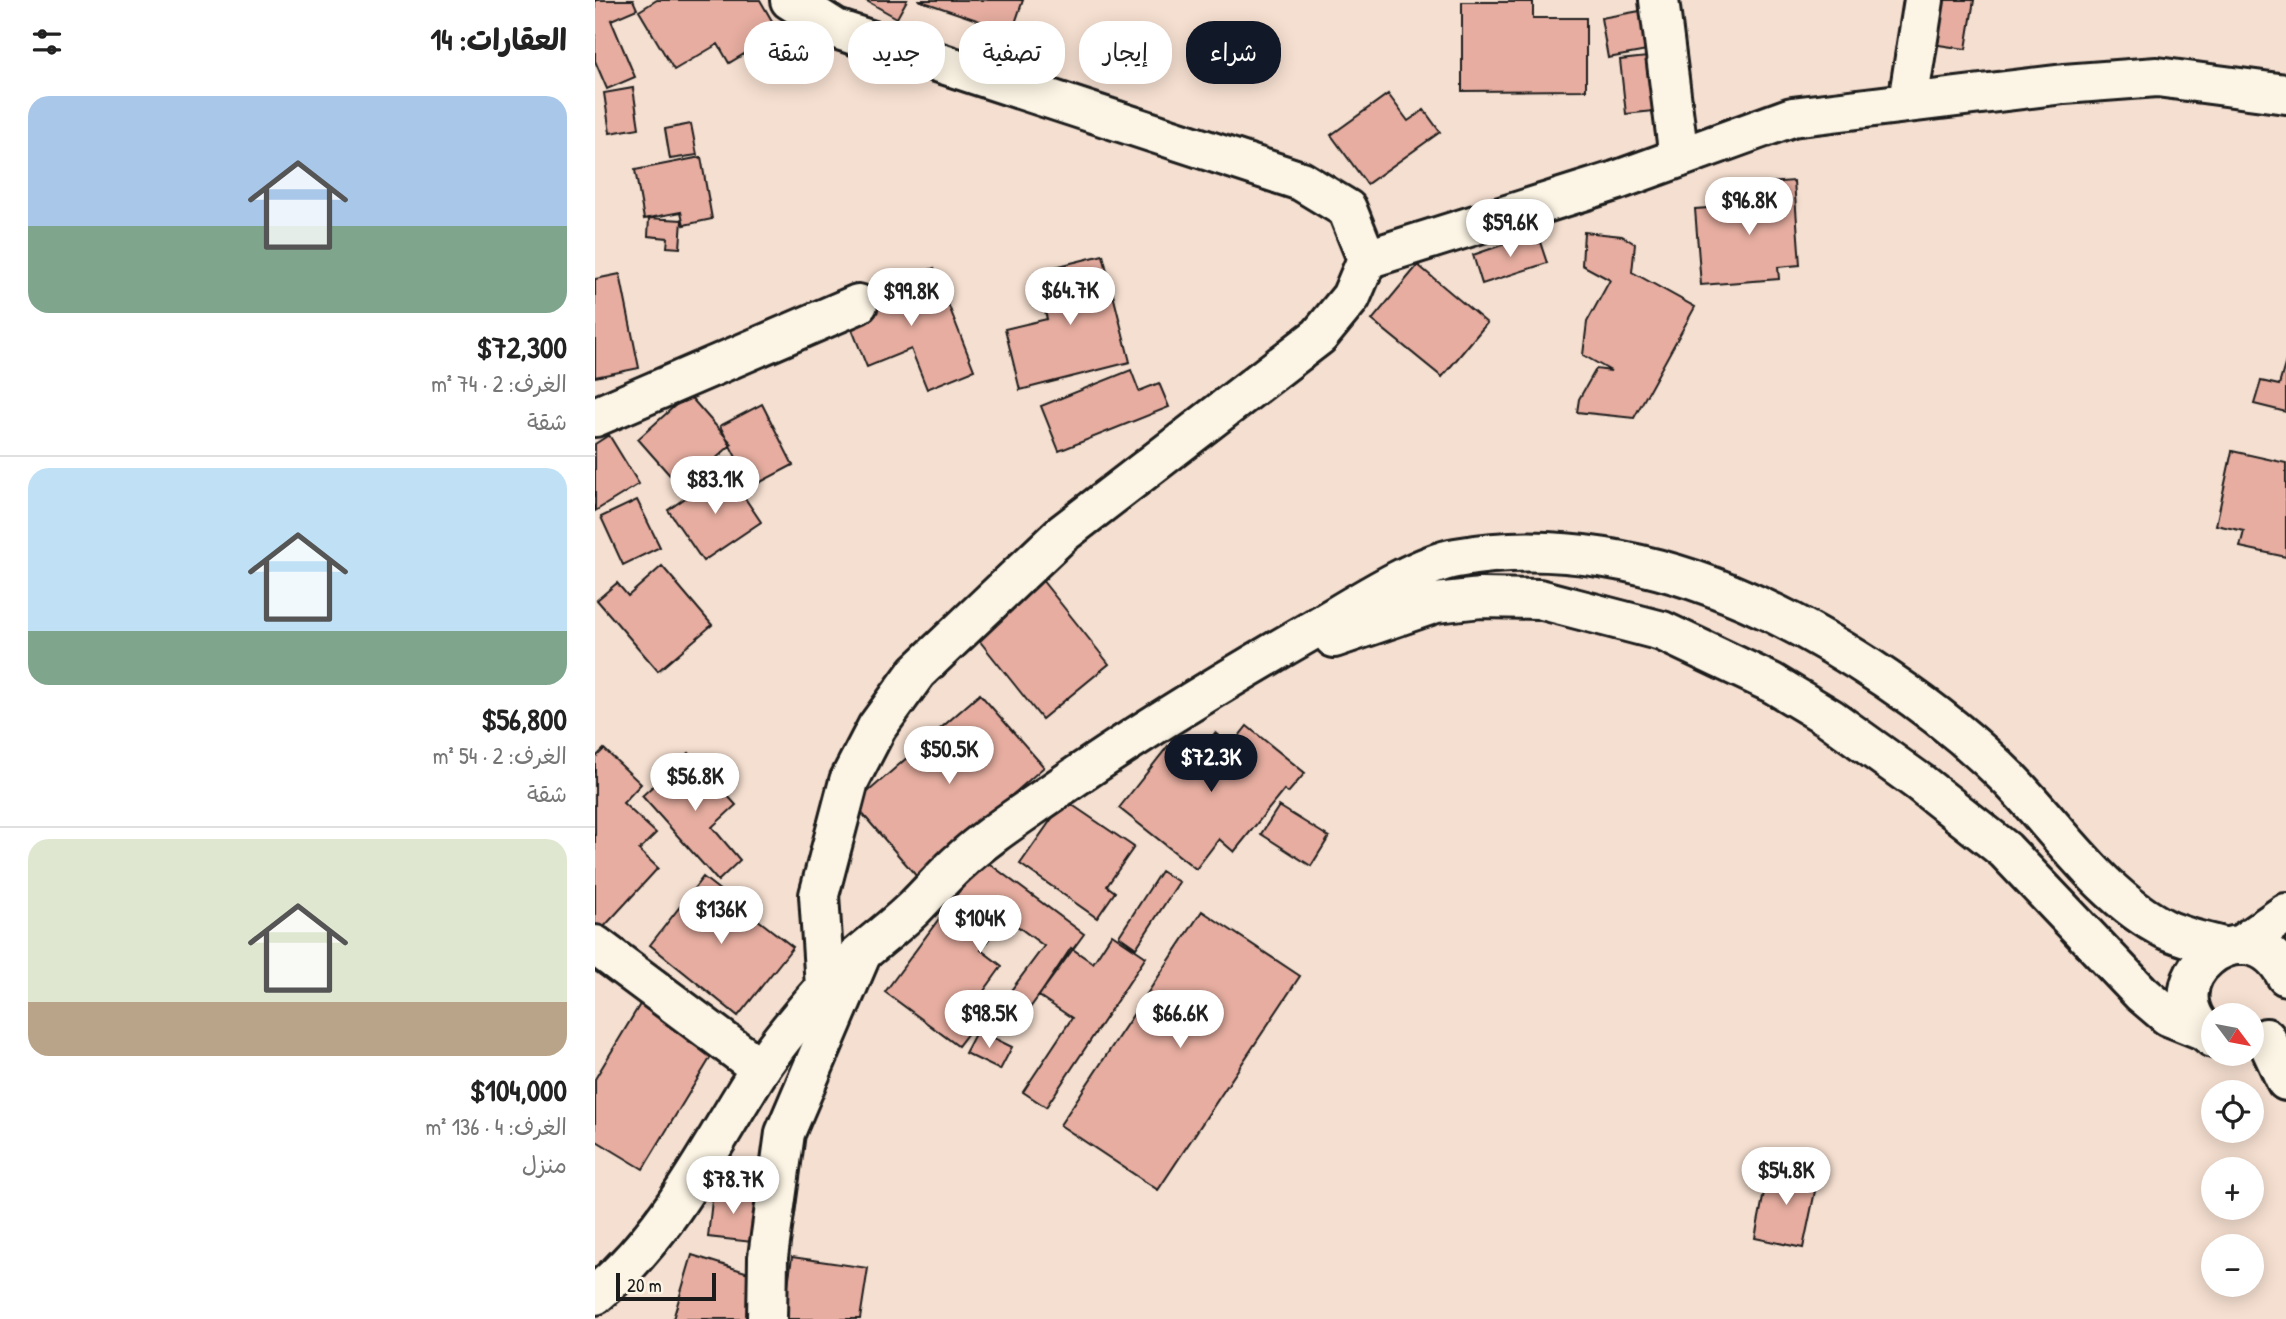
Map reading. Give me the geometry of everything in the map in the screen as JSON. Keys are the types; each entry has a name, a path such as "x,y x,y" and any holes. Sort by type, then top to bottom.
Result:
{"street":[{"path":"790,0 836,29 1301,181 1347,209 1367,259 1351,297 1319,336 1062,534 917,672 877,727 849,781 819,895 825,987"},
{"path":"1659,0 1679,158"},
{"path":"1908,102 1924,0"},
{"path":"1367,259 1679,158 1791,117 2064,84 2157,78 2286,94"},
{"path":"595,417 859,304"},
{"path":"599,1289 666,1222 760,1068 825,987 958,863 997,831 1136,734 1381,591 1448,559 1503,551 1544,550 1610,559 1674,574 1745,600 1827,641 1952,728 2010,779 2069,848 2132,906 2160,926 2192,940 2255,947 2270,955 2286,976"},
{"path":"1249,666 1436,603 1481,598 1539,599 1662,631 1772,683 1830,718 1919,782 2005,850 2141,993 2168,1016 2201,1031"},
{"path":"2201,1026 2193,1016 2189,999 2191,982 2204,960 2286,913"},
{"path":"595,946 760,1068"},
{"path":"767,1319 768,1257 785,1133 861,955"},
{"path":"2268,1032 2286,1081"}],"building":[{"path":"595,0 633,0 637,9 611,20 635,77 607,89 595,61"},
{"path":"657,0 760,0 772,21 744,21 744,54 729,63 718,44 674,70 639,11"},
{"path":"865,0 907,0 897,18"},
{"path":"918,0 1023,0 1016,21 980,21"},
{"path":"1904,0 1974,0 1966,49 1898,39"},
{"path":"1462,2 1533,2 1533,18 1586,18 1586,90 1462,91"},
{"path":"1640,11 1647,51 1608,58 1601,18"},
{"path":"1647,57 1653,111 1626,114 1620,60"},
{"path":"633,88 639,128 610,133 604,93"},
{"path":"1388,94 1408,121 1424,110 1440,132 1367,184 1331,135"},
{"path":"691,124 697,155 670,159 665,129"},
{"path":"701,157 712,219 684,225 681,212 644,219 635,170"},
{"path":"1794,181 1800,265 1778,267 1779,279 1701,285 1695,209 1752,205 1751,184"},
{"path":"649,218 682,220 680,248 667,247 668,238 648,236"},
{"path":"1584,232 1622,236 1635,244 1632,272 1695,307 1634,418 1577,412 1579,399 1596,369 1611,371 1583,355 1587,322 1610,280 1582,265"},
{"path":"1537,233 1547,263 1482,284 1473,255"},
{"path":"1103,255 1130,362 1020,390 1005,329 1047,319 1035,272"},
{"path":"1418,265 1487,323 1442,377 1372,320"},
{"path":"934,268 974,370 927,389 911,349 867,367 842,304"},
{"path":"620,274 639,368 595,377 595,279"},
{"path":"2286,361 2286,412 2254,404 2261,381 2279,385"},
{"path":"1131,370 1139,391 1159,383 1169,407 1059,451 1041,406"},
{"path":"688,394 732,444 682,489 638,439"},
{"path":"762,404 793,465 751,487 720,426"},
{"path":"609,435 639,484 595,511 595,444"},
{"path":"2232,451 2286,463 2286,557 2240,547 2244,531 2216,525"},
{"path":"726,470 761,522 703,561 668,510"},
{"path":"637,500 660,547 623,565 601,517"},
{"path":"662,566 712,625 658,671 597,600 617,583 628,596"},
{"path":"1034,570 1109,664 1042,719 966,624"},
{"path":"980,694 1044,767 918,878 854,804"},
{"path":"1247,726 1305,773 1288,793 1284,790 1234,852 1219,839 1196,869 1119,808 1168,746 1191,764 1215,733 1231,746"},
{"path":"604,749 641,784 623,803 656,833 639,850 658,868 601,930 595,924 595,758"},
{"path":"689,753 736,805 712,827 740,860 718,881 642,796"},
{"path":"1065,800 1134,847 1107,886 1115,892 1097,918 1020,864"},
{"path":"1279,806 1329,837 1311,866 1261,834"},
{"path":"983,859 1084,934 1016,1027 995,1012 1044,946 1005,917 981,950 1002,966 968,1013 978,1020 958,1046 885,992"},
{"path":"1161,871 1179,882 1136,948 1119,936"},
{"path":"703,877 793,947 738,1016 650,945"},
{"path":"1202,911 1300,976 1158,1190 1060,1125"},
{"path":"1112,934 1146,957 1046,1107 1023,1092 1072,1018 1039,996 1071,948 1093,963"},
{"path":"645,996 720,1042 643,1169 595,1140 595,1079"},
{"path":"977,1030 1012,1047 1000,1070 965,1053"},
{"path":"1769,1167 1818,1177 1803,1248 1755,1238"},
{"path":"713,1191 757,1196 752,1242 708,1237"},
{"path":"692,1255 761,1277 748,1319 673,1319"},
{"path":"792,1257 868,1268 860,1319 783,1319"}]}
